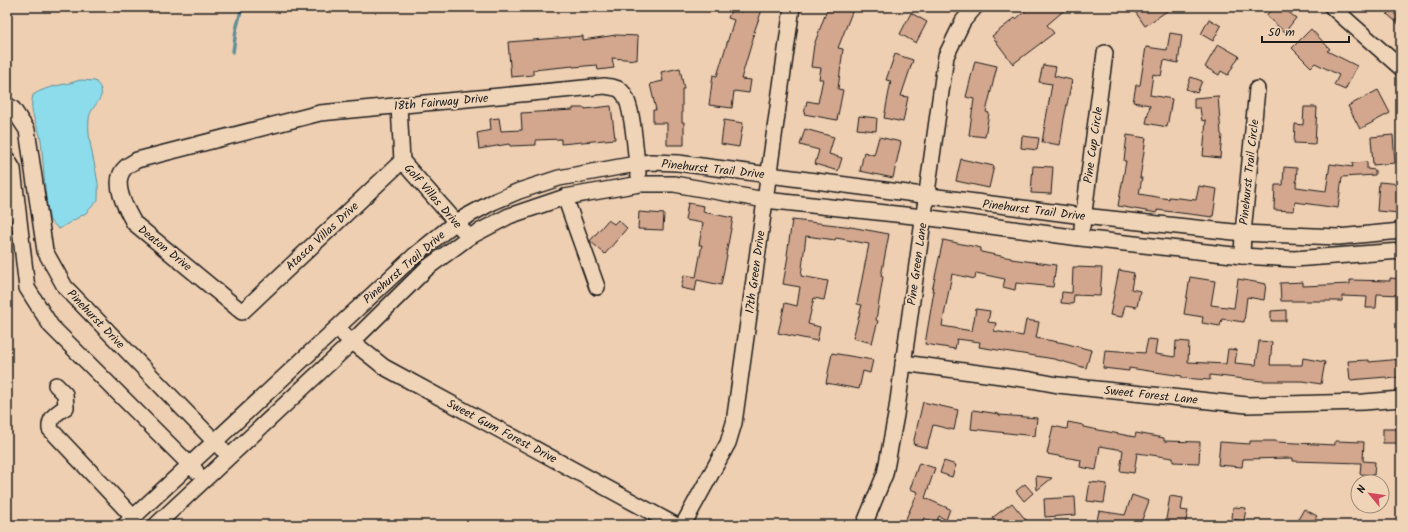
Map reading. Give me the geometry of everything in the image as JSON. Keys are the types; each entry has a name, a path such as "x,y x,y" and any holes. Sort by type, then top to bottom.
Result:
{"street":[{"name":"17th Green Drive","path":"683,525 728,443 734,423 792,7"},
{"name":"Pine Green Lane","path":"864,525 885,474 903,363 946,56 963,21 975,7"},
{"path":"1332,7 1401,68"},
{"name":"Pine Cup Circle","path":"1080,238 1105,53"},
{"name":"18th Fairway Drive","path":"170,153 320,113 605,86 620,89 626,96 631,111 636,164 640,184"},
{"name":"Pinehurst Trail Circle","path":"1242,256 1257,89"},
{"name":"Pinehurst Drive","path":"7,105 13,109 27,130 45,251 65,287 230,457"},
{"name":"Golf Villas Drive","path":"399,106 402,161 469,237"},
{"name":"Deaton Drive","path":"170,153 137,160 125,168 120,178 120,192 125,207 134,223 242,312"},
{"path":"7,159 13,169 27,288 51,326 205,480"},
{"name":"Atasca Villas Drive","path":"242,312 402,161"},
{"name":"Pinehurst Trail Drive","path":"129,521 336,327 415,255 456,222 493,202 519,191 559,178 651,162 678,163 1083,216 1243,233 1338,237 1401,231"},
{"name":"Pinehurst Trail Drive","path":"156,525 352,342 427,268 469,237 509,216 565,197 640,184 674,184 766,200 923,217 1080,238 1242,256 1294,259 1401,251"},
{"path":"565,197 597,287"},
{"name":"Sweet Gum Forest Drive","path":"336,327 352,342 384,367 676,525"},
{"name":"Sweet Forest Lane","path":"903,363 1031,380 1058,386 1247,405 1364,402 1401,399"},
{"path":"56,385 65,394 66,407 49,422 50,429 129,521"}],"water":[{"path":"80,80 95,81 100,87 101,92 101,96 90,114 89,119 90,141 98,183 98,200 86,213 59,229 50,221 45,191 41,140 33,113 32,102 33,95 39,92 50,87"}],"building":[{"path":"744,7 763,7 753,35 741,79 751,80 749,93 734,91 732,108 709,105 713,75 717,76 734,20 728,18 732,8 742,12"},
{"path":"828,7 837,7 852,12 838,48 843,49 838,89 843,90 837,120 804,114 807,101 818,103 823,79 819,79 821,68 811,67 814,45"},
{"path":"1030,7 1068,7 1047,25 1054,33 1013,64 992,36"},
{"path":"1132,7 1173,7 1145,26"},
{"path":"1273,7 1282,7 1296,18 1285,32 1266,16"},
{"path":"1393,7 1401,7 1401,26 1387,14"},
{"path":"911,13 927,22 916,43 900,34"},
{"path":"1209,19 1221,26 1213,41 1201,34"},
{"path":"1311,29 1330,49 1327,51 1357,66 1345,90 1334,85 1339,75 1315,63 1311,67 1292,48"},
{"path":"1170,33 1182,35 1178,63 1164,60 1161,76 1153,74 1150,95 1172,99 1167,127 1146,123 1150,105 1133,102 1136,85 1140,85 1146,47 1167,50"},
{"path":"616,35 638,36 637,60 612,58 614,68 598,70 597,65 573,66 533,70 533,75 511,77 508,42 583,36 583,40"},
{"path":"1218,44 1239,56 1228,75 1221,71 1219,75 1205,67"},
{"path":"895,54 913,60 901,96 908,97 903,122 884,118 891,81 886,80"},
{"path":"975,61 997,66 986,112 989,113 985,137 969,135 974,99 966,97"},
{"path":"1043,65 1056,67 1054,76 1072,80 1060,145 1042,142 1052,84 1039,82"},
{"path":"680,68 684,89 682,89 682,122 684,122 684,145 667,145 667,123 653,123 653,110 656,110 650,84 663,81 661,72"},
{"path":"1191,77 1202,81 1197,93 1186,89"},
{"path":"1378,90 1390,113 1360,129 1348,106"},
{"path":"1218,96 1222,135 1220,158 1203,156 1206,120 1202,121 1200,108 1194,108 1194,98"},
{"path":"611,106 615,139 561,144 561,139 536,140 536,145 510,146 509,144 479,149 477,133 491,130 490,119 499,118 501,131 522,130 521,113"},
{"path":"1304,107 1317,107 1315,144 1294,143 1295,124 1303,125"},
{"path":"859,116 877,118 876,131 857,129"},
{"path":"724,120 743,123 739,147 721,144"},
{"path":"805,129 834,137 829,154 842,158 838,171 815,164 819,150 800,145"},
{"path":"1127,135 1146,138 1139,194 1169,199 1169,197 1196,200 1199,186 1217,189 1213,217 1157,210 1157,213 1118,206 1126,161 1124,161"},
{"path":"1393,135 1395,163 1373,165 1371,137"},
{"path":"1022,136 1039,138 1037,150 1021,148"},
{"path":"879,137 901,142 893,178 860,171 864,152 874,155"},
{"path":"961,159 994,166 989,188 956,181"},
{"path":"1367,162 1367,169 1375,170 1375,175 1342,177 1338,208 1295,202 1294,211 1274,210 1275,185 1283,185 1284,167 1297,168 1296,187 1326,191 1330,164 1353,167 1352,163"},
{"path":"1033,166 1053,167 1051,194 1031,193"},
{"path":"1379,182 1401,184 1400,213 1377,211"},
{"path":"688,203 704,206 703,212 733,218 721,285 697,280 695,291 681,288 684,275 696,277 702,245 699,245 703,223 685,220"},
{"path":"639,212 664,214 663,230 638,229"},
{"path":"608,220 614,224 618,220 627,228 605,254 590,241"},
{"path":"792,220 845,226 889,234 881,276 883,277 876,320 878,321 872,343 853,338 862,305 857,304 869,244 836,238 835,240 806,236 801,276 828,281 824,300 814,298 808,324 820,327 817,341 778,333 785,303 797,306 800,287 783,284"},
{"path":"943,240 981,248 981,252 1011,259 1056,265 1053,287 1016,283 1015,290 1003,287 1005,279 976,273 975,279 952,274 942,326 972,331 976,309 990,311 988,322 996,323 994,331 1023,336 1026,320 1039,322 1036,338 1091,350 1086,368 1054,359 979,347 980,342 957,339 955,349 925,344 934,291 932,291"},
{"path":"1073,267 1102,268 1100,296 1074,295 1073,304 1061,303 1062,292 1072,293"},
{"path":"1119,270 1134,273 1131,289 1140,291 1137,307 1125,305 1122,317 1110,315"},
{"path":"1190,277 1215,281 1211,305 1234,308 1238,279 1266,284 1264,300 1247,297 1244,322 1222,319 1220,326 1202,323 1203,317 1184,314"},
{"path":"1390,278 1401,279 1401,295 1377,294 1376,308 1366,308 1367,297 1342,296 1342,301 1281,301 1280,283 1303,282 1303,286 1350,284 1350,280 1390,281"},
{"path":"1286,310 1286,321 1271,321 1271,311"},
{"path":"1148,339 1157,340 1155,354 1175,357 1176,341 1189,342 1188,362 1226,364 1228,349 1237,350 1235,363 1256,365 1259,341 1272,342 1270,365 1302,365 1303,358 1325,362 1321,384 1303,381 1262,381 1210,375 1210,380 1182,378 1182,376 1129,368 1129,371 1103,368 1105,350 1145,353"},
{"path":"832,353 873,360 870,373 863,371 859,389 826,383"},
{"path":"1401,359 1401,377 1350,380 1348,361 1369,360 1369,362"},
{"path":"923,402 958,410 954,430 933,425 927,448 913,444"},
{"path":"973,410 999,415 1037,418 1035,436 971,429"},
{"path":"1068,422 1083,425 1083,427 1135,437 1136,433 1164,438 1164,441 1200,442 1199,463 1173,462 1173,458 1137,453 1134,473 1120,471 1123,450 1100,446 1096,470 1080,467 1081,460 1047,454 1053,426 1067,429"},
{"path":"1383,429 1401,429 1401,443 1383,443"},
{"path":"1250,441 1277,441 1335,445 1335,441 1364,442 1363,461 1375,462 1374,474 1360,474 1361,463 1293,461 1293,458 1243,459 1242,467 1218,465 1220,442 1250,444"},
{"path":"944,461 956,465 952,477 940,473"},
{"path":"919,463 935,468 925,498 950,509 946,520 939,516 936,523 924,518 921,525 903,525 918,492 910,489"},
{"path":"1036,476 1052,478 1037,490"},
{"path":"1090,482 1107,484 1104,503 1087,501"},
{"path":"1025,484 1033,493 1024,501 1016,491"},
{"path":"1132,495 1149,501 1140,525 1096,525 1099,511 1125,515"},
{"path":"1170,496 1183,498 1181,510 1188,511 1185,525 1165,525"},
{"path":"1075,497 1076,515 1045,517 1044,499"},
{"path":"1012,503 1030,525 998,525 992,518"},
{"path":"1233,507 1246,508 1244,521 1232,519"},
{"path":"1304,509 1317,516 1312,525 1295,525"}],"waterway":[{"path":"233,52 236,30 242,7"}]}
